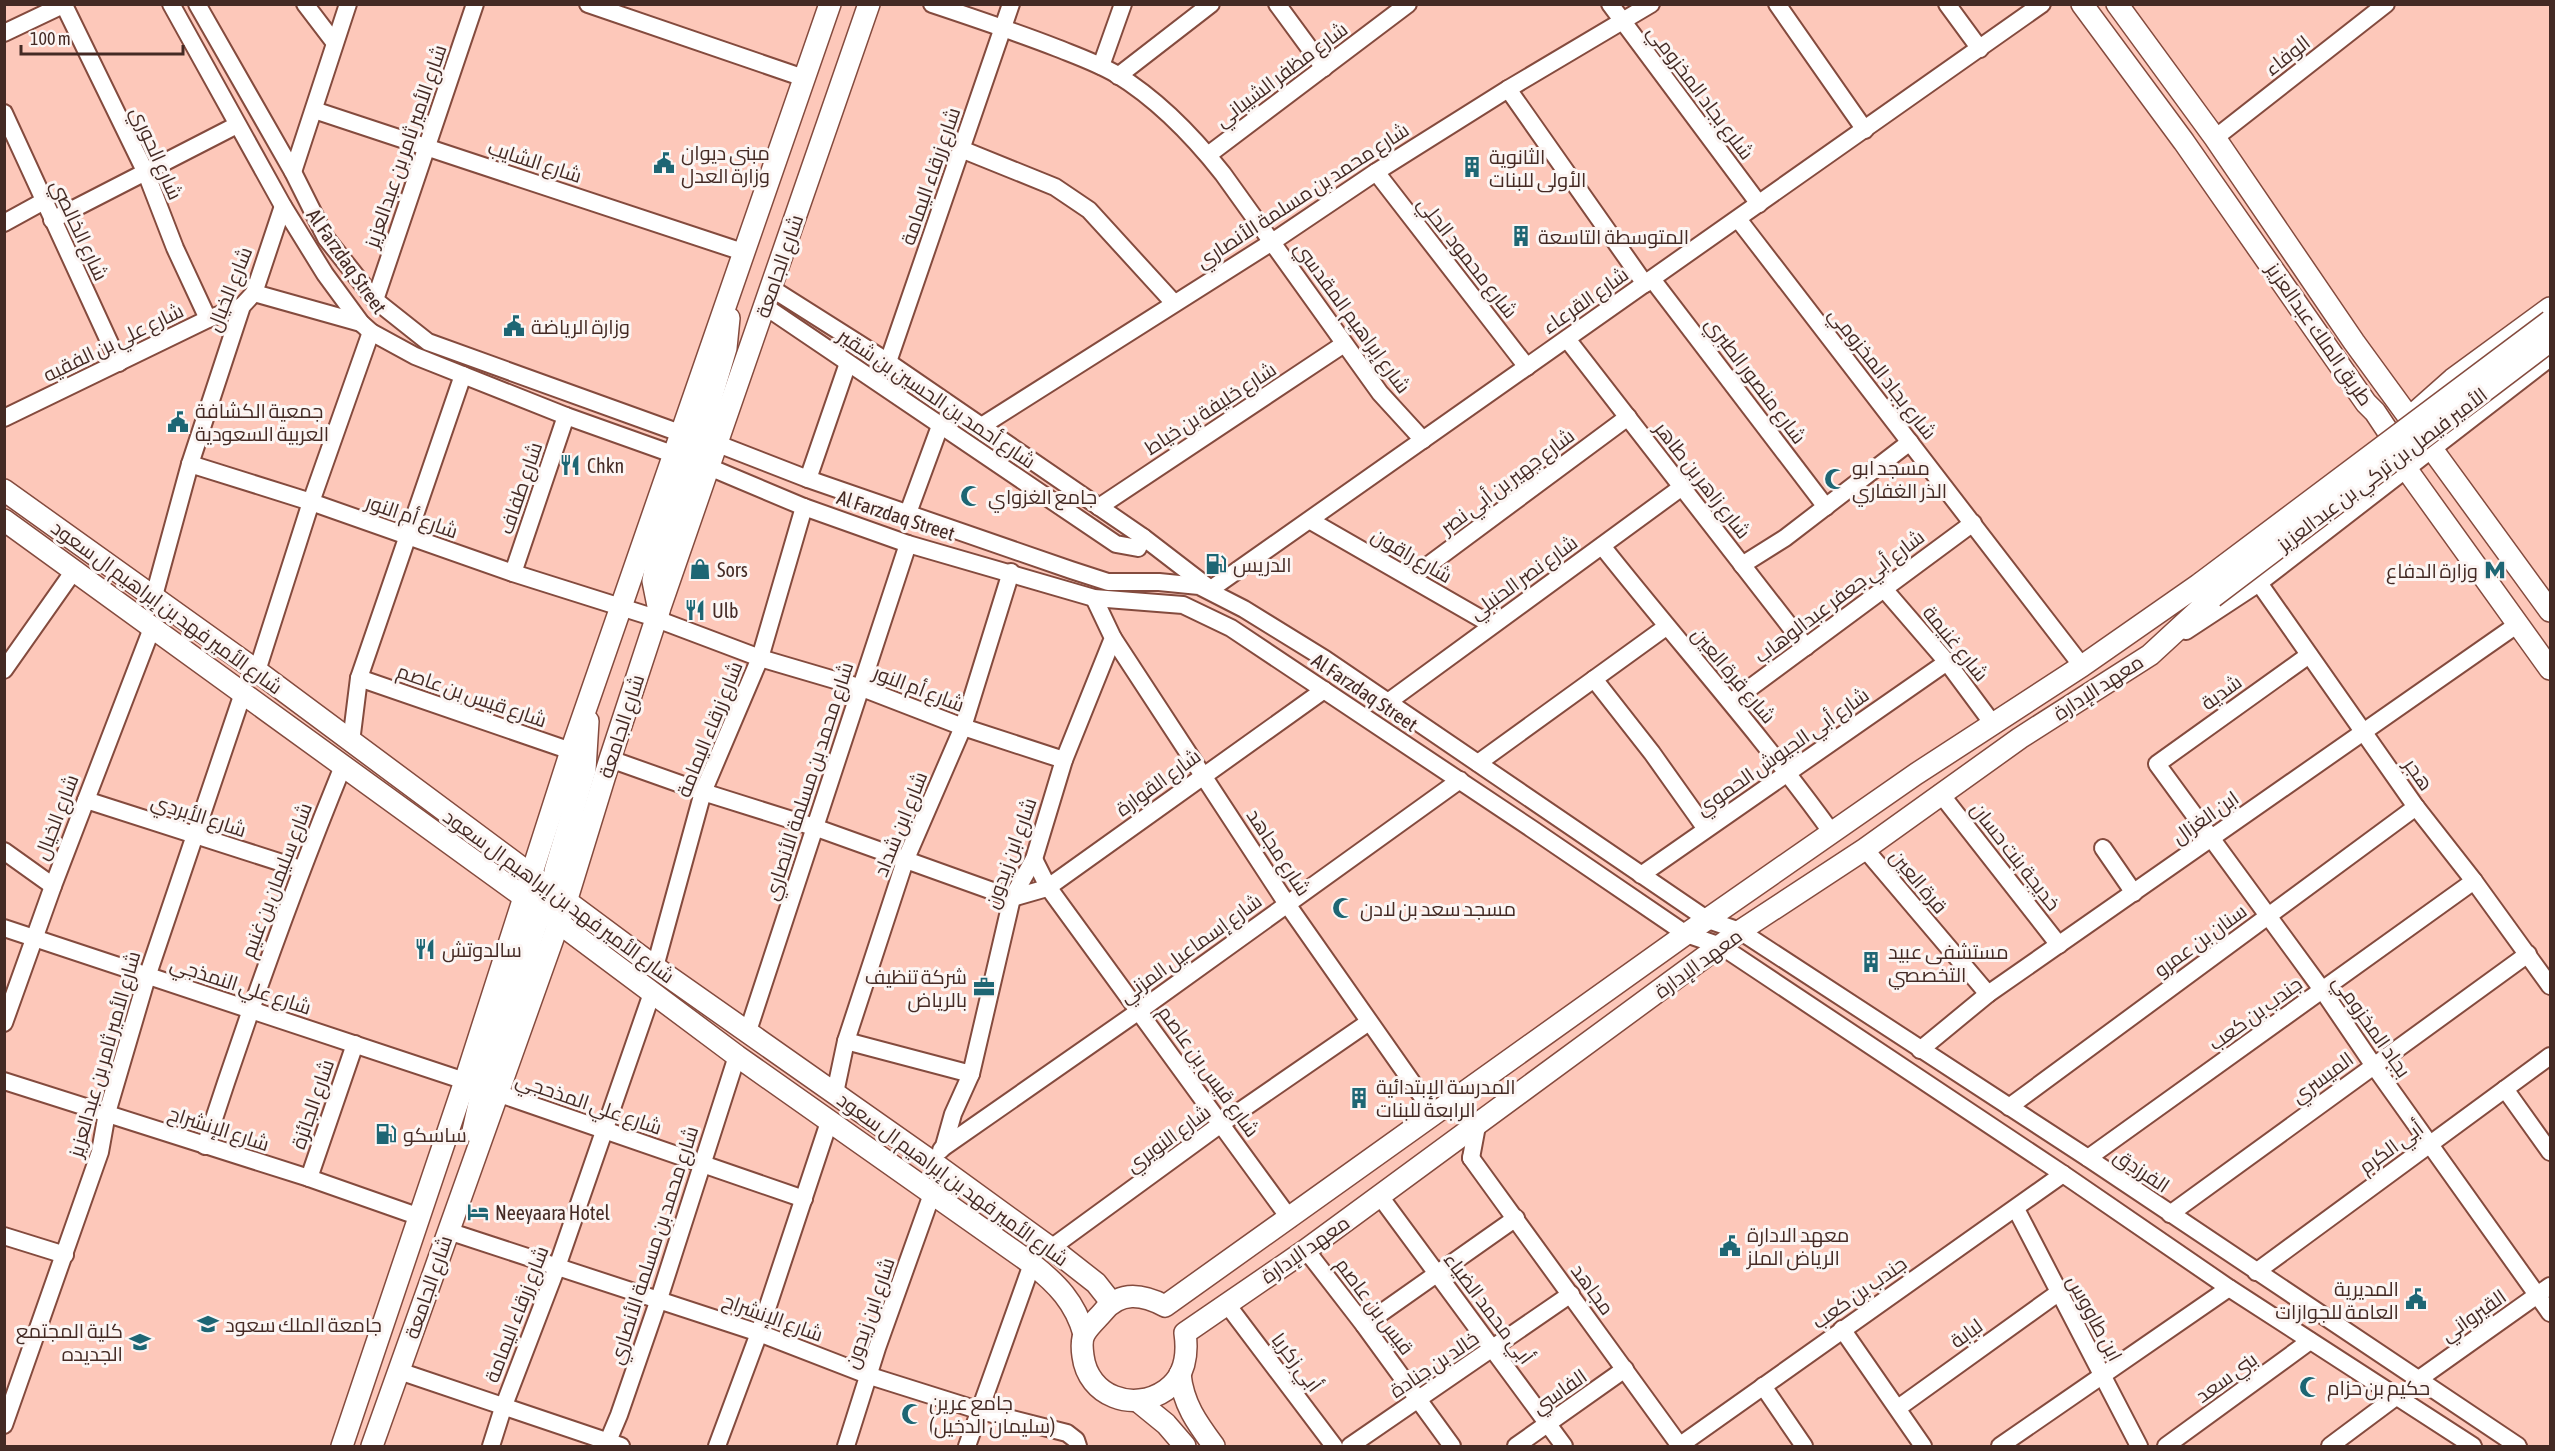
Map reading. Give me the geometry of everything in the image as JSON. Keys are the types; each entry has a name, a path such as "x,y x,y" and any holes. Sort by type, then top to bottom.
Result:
{"main road":[{"name":"شارع الجامعة","path":"372,1446 558,923 559,897 610,759 658,615 691,461 699,439 727,299 830,4"},
{"name":"شارع الجامعة","path":"342,1446 465,1081 532,903 532,876 571,751 620,608 768,297 869,4"},
{"name":"طريق الملك عبدالعزيز","path":"2082,4 2184,142 2387,430 2404,466 2550,669"},
{"path":"2088,4 2111,44"},
{"name":"طريق الملك عبدالعزيز","path":"2117,4 2215,138 2354,342 2550,611"},
{"path":"2084,665 2104,641 2347,469 2387,430 2409,417 2458,375 2550,308"},
{"path":"2207,590 2550,321"},
{"name":"الأمير فيصل بن تركي بن عبدالعزيز","path":"2207,590 2550,341"},
{"path":"2150,655 2368,491 2431,448 2550,354"},
{"path":"2458,375 2454,381 2459,397 2474,412"},
{"path":"2347,469 2361,480 2368,491"},
{"name":"شارع الأمير فهد بن إبراهيم ال سعود","path":"4,490 257,671 655,967 836,1093 938,1154 1096,1283 1111,1302"},
{"name":"شارع الأمير فهد بن إبراهيم ال سعود","path":"4,520 532,903 737,1056 1032,1264 1067,1295 1075,1307 1084,1334 1082,1349 1084,1364 1090,1378 1100,1389 1113,1397 1139,1402"},
{"name":"معهد الإدارة","path":"1180,1374 1186,1359 1185,1333 1306,1250 1740,931 1865,849 1940,793 2020,738 2150,655 2207,590"},
{"name":"معهد الإدارة","path":"1111,1302 1138,1297 1152,1299 1165,1306 1290,1219 1686,934 1832,833 2084,665 2207,590"},
{"path":"559,897 555,871 586,764 589,731 587,705"},
{"path":"471,1167 475,1119 481,1088 536,925 532,903"},
{"path":"1084,1334 1111,1302"},
{"path":"1139,1402 1158,1396 1171,1387 1180,1374"},
{"path":"1180,1374 1184,1399 1195,1420 1214,1446"},
{"path":"1139,1402 1166,1424 1185,1446"}],"street":[{"name":"Al Farzdaq Street","path":"171,4 283,206 325,274 366,328 415,356 566,416 691,461 804,507 908,544 1011,572 1094,598 1184,605 1231,628 1686,934 1721,946"},
{"name":"Al Farzdaq Street","path":"197,4 292,172 326,238 375,300 428,342 808,479 1108,582 1159,582 1199,586 1325,659 1708,920 1740,931"},
{"path":"305,4 334,42"},
{"path":"292,172 348,4"},
{"name":"شارع الأمير ثامر بن عبدالعزيز","path":"375,300 475,4"},
{"path":"588,4 804,78"},
{"name":"شارع إبراهيم المقدسي","path":"932,4 1004,27 1101,66 1118,76 1173,120 1208,155 1257,218 1380,393 1423,440"},
{"name":"شارع زرقاء اليمامة","path":"888,362 1011,4"},
{"path":"1101,66 1123,4"},
{"path":"1118,76 1211,4"},
{"path":"1277,4 1324,68"},
{"name":"شارع مظفر الشيباني","path":"1208,155 1408,4"},
{"name":"شلرع بجاد المخزومي","path":"1610,4 1759,204"},
{"name":"شارع محمد بن مسلمة الأنصاري","path":"980,427 1272,242 1376,172 1508,89 1651,4"},
{"path":"1777,4 1864,130"},
{"path":"1947,4 1980,49"},
{"name":"شارع القرعاء","path":"1211,589 2042,4"},
{"name":"الوفاء","path":"2215,138 2386,4"},
{"path":"4,33 65,5"},
{"name":"شارع الحوري","path":"65,5 146,172 175,248 208,319"},
{"name":"شارع منصور الطبري","path":"1508,89 1649,282 1826,507"},
{"name":"شارع الشايب","path":"314,110 743,252"},
{"name":"شارع الخالصي","path":"4,113 119,363"},
{"path":"52,220 237,125"},
{"path":"961,149 1055,187 1089,210 1174,303"},
{"name":"شارع محمود الحلي","path":"1376,172 1527,367"},
{"path":"4,223 44,201"},
{"name":"شارع الخيال","path":"154,596 190,464 242,306 254,293 283,206"},
{"name":"شارع بجاد المخزومي","path":"1738,219 2084,665"},
{"path":"254,293 366,328 257,671"},
{"name":"شارع أحمد بن الحسين بن شقير","path":"768,297 888,362 1143,537 1226,600"},
{"name":"شارع أحمد بن الحسين بن شقير","path":"768,297 848,363 1116,544 1138,548 1143,537"},
{"name":"شارع علي بن الفقيه","path":"4,418 208,319 242,306"},
{"name":"شارع زاهر بن طاهر","path":"1568,339 1806,647"},
{"name":"شارع خليفة بن خياط","path":"1099,507 1344,344"},
{"path":"2431,448 2550,358"},
{"path":"808,479 848,363"},
{"path":"351,742 359,678 463,375"},
{"name":"شارع طفاف","path":"513,573 566,416"},
{"name":"شارع جهير بن أبي نصر","path":"1411,578 1628,417"},
{"path":"908,513 940,426"},
{"path":"1742,565 1785,538 1910,442"},
{"name":"شارع أم النور","path":"190,464 311,502 620,608 658,615 760,658 861,688 963,727 1064,760"},
{"path":"2150,655 2259,583 2404,466"},
{"path":"1041,494 1050,474"},
{"name":"شارع نصر الحنبلي","path":"1388,702 1682,487"},
{"name":"شارع زرقاء اليمامة","path":"655,967 703,792 760,658 804,507"},
{"name":"شارع راقون","path":"1311,520 1492,626"},
{"name":"شارع أبي جعفر عبدالوهاب","path":"1731,702 1972,523"},
{"name":"شارع محمد بن مسلمة الأنصاري","path":"748,1031 908,544"},
{"name":"شارع قرة العين","path":"1602,546 1666,627 1788,772 1832,833"},
{"path":"4,670 73,572"},
{"name":"شارع ابن شداد","path":"836,1093 846,1041 905,861 963,727 1011,572"},
{"name":"هجر","path":"2259,583 2416,807 2474,881 2550,986"},
{"name":"شارع غنيمة","path":"1884,589 1947,662 1993,724"},
{"path":"1094,598 1113,638"},
{"name":"ابن الغزال","path":"1920,1050 1988,994 2518,624"},
{"path":"1478,763 1666,627"},
{"name":"شارع الخيال","path":"4,1023 53,886 152,628"},
{"name":"شارع ابن زيدون","path":"938,1154 971,1074 1012,898 1034,859 1064,760 1113,638"},
{"name":"شارع مجاهد","path":"1113,638 1287,904 1435,1115"},
{"name":"شدية","path":"2157,764 2309,655"},
{"name":"شارع أبي الجيوش الحموي","path":"1641,875 1947,662"},
{"name":"شارع قيس بن عاصم","path":"359,678 571,751"},
{"path":"1594,679 1652,753 1706,829"},
{"name":"شارع القوارة","path":"1012,898 1048,887 1324,690"},
{"name":"شارع الأمير ثامر بن عبدالعزيز","path":"4,1425 66,1255 100,1152 107,1113 147,977 243,693"},
{"path":"610,759 703,792 814,827 1012,898"},
{"name":"بجاد المخزومي","path":"2157,764 2323,991 2431,1144 2544,1291 2550,1313"},
{"name":"شارع سليمان بن غنيم","path":"205,1146 249,1011 301,869 343,766"},
{"name":"شارع إسماعيل المزني","path":"938,1154 1460,780"},
{"name":"خديجة بنت حسان","path":"1940,793 2060,945"},
{"name":"شارع الأبردي","path":"86,800 301,869"},
{"name":"سنان بن عمرو","path":"2008,1107 2416,807"},
{"path":"2103,848 2134,893"},
{"name":"قرة العين","path":"1865,849 1988,994"},
{"path":"4,851 53,886"},
{"name":"شارع قيس بن عاصم","path":"1034,859 1048,887 1290,1219"},
{"name":"جندب بن كعب","path":"2088,1158 2474,881"},
{"name":"شارع علي النمذجي","path":"4,928 465,1081"},
{"name":"الفرزدق","path":"1740,931 2088,1158 2518,1446"},
{"path":"1721,946 2063,1174 2229,1288 2473,1446"},
{"name":"الميسري","path":"2170,1214 2528,954"},
{"name":"شارع زرقاء اليمامة","path":"491,1446 557,1267 652,993"},
{"name":"شارع النويري","path":"1051,1248 1221,1124 1370,1022"},
{"path":"846,1041 971,1074"},
{"name":"شارع الجائزة","path":"309,1178 355,1044"},
{"name":"شارع محمد بن مسلمة الأنصاري","path":"611,1445 737,1056"},
{"name":"أبي الكرم","path":"2256,1272 2550,1056"},
{"name":"شارع الإنشراح","path":"4,1081 309,1178 420,1217"},
{"path":"2505,1089 2550,1152"},
{"name":"شارع علي المذحجي","path":"497,1093 804,1199"},
{"path":"717,1446 759,1333 829,1122"},
{"path":"1444,1150 1471,1158 1477,1126"},
{"name":"مجاهد","path":"1471,1158 1680,1446"},
{"name":"جندب بن كعب","path":"1680,1446 2063,1174"},
{"name":"شارع ابن زيدون","path":"846,1446 877,1348 932,1194"},
{"name":"أبي محمد الضياء","path":"1379,1195 1564,1446"},
{"name":"ابن طاووس","path":"2016,1209 2139,1446"},
{"path":"1364,1325 1516,1218"},
{"name":"شارع الإنشراح","path":"448,1232 759,1333 870,1376 981,1411 1067,1433 1076,1440 1078,1446"},
{"path":"4,1236 66,1255"},
{"name":"قيس بن عاصم","path":"1306,1250 1452,1446"},
{"path":"968,1446 1032,1264"},
{"path":"2000,1446 2229,1288"},
{"name":"القيرواني","path":"2419,1379 2544,1291"},
{"name":"لبابة","path":"1898,1408 2058,1293"},
{"name":"خالد بن جنادة","path":"1350,1446 1571,1294"},
{"name":"أبي زكريا","path":"1226,1303 1334,1446"},
{"path":"1842,1329 1923,1446"},
{"name":"بني سعد","path":"2166,1446 2310,1341"},
{"name":"الفاسي","path":"1516,1446 1625,1369"},
{"path":"399,1371 611,1445"},
{"path":"1763,1386 1804,1446"},
{"path":"2334,1445 2397,1396"}],"place":[{"name":"مبنى ديوان وزارة العدل","path":"664,163"},
{"name":"الثانوية الأولى للبنات","path":"1472,167"},
{"name":"المتوسطة التاسعة","path":"1521,236"},
{"name":"وزارة الرياضة","path":"514,326"},
{"name":"جمعية الكشافة العربية السعودية","path":"178,422"},
{"name":"Chkn","path":"570,465"},
{"name":"مسجد ابو الذر الغفاري","path":"1835,479"},
{"name":"جامع الغزواي","path":"971,496"},
{"name":"الدريس","path":"1216,564"},
{"name":"Sors","path":"700,569"},
{"name":"وزارة الدفاع","path":"2495,570"},
{"name":"Ulb","path":"695,610"},
{"name":"مسجد سعد بن لادن","path":"1343,908"},
{"name":"سالدوتش","path":"425,949"},
{"name":"مستشفى عبيد التخصصي","path":"1871,962"},
{"name":"شركة تنظيف بالرياض","path":"984,987"},
{"name":"المدرسة الإبتدائية الرابعة للبنات","path":"1359,1098"},
{"name":"ساسكو","path":"386,1134"},
{"name":"Neeyaara Hotel","path":"478,1212"},
{"name":"معهد الادارة الرياض الملز","path":"1730,1246"},
{"name":"المديرية العامة للجوازات","path":"2416,1299"},
{"name":"جامعة الملك سعود","path":"208,1324"},
{"name":"كلية المجتمع الجديده","path":"140,1342"},
{"name":"حكيم بن حزام","path":"2310,1387"},
{"name":"جامع عرين (سليمان الدخيل)","path":"912,1414"}]}
